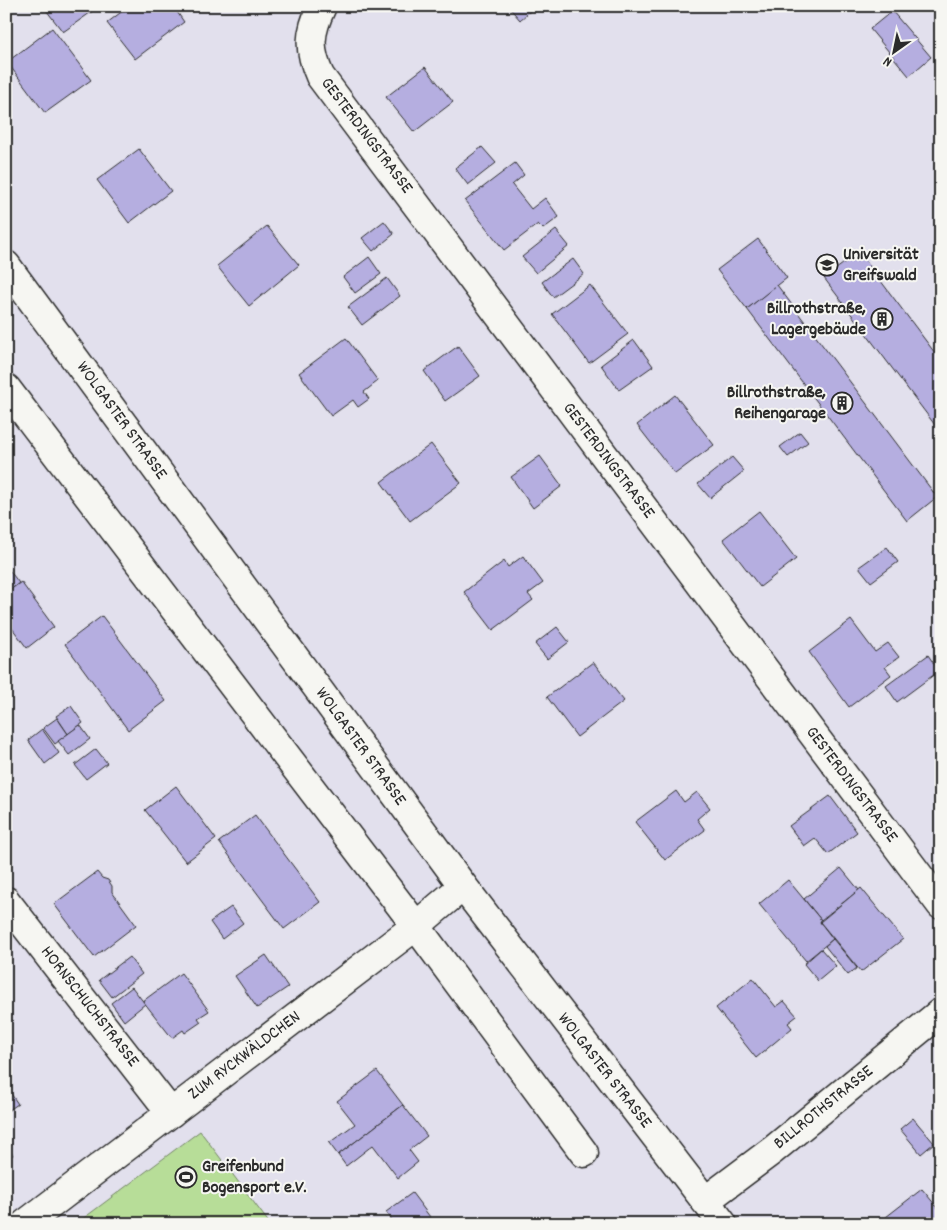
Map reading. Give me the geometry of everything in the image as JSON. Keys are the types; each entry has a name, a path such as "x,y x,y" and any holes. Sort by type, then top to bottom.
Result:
{"street":[{"name":"GESTERDINGSTRASSE","path":"322,6 313,23 311,45 313,60 320,76 941,905"},
{"name":"WOLGASTER STRASSE","path":"6,264 463,886 723,1224"},
{"path":"6,388 416,926 584,1153"},
{"name":"ZUM RYCKWÄLDCHEN","path":"25,1224 416,926 463,886"},
{"name":"HORNSCHUCHSTRASSE","path":"6,901 171,1113"},
{"name":"BILLROTHSTRASSE","path":"705,1201 773,1150 941,1012"}],"green space":[{"name":"Greifenbund Bogensport e.V.","path":"200,1131 270,1224 76,1224"}],"building":[{"path":"43,6 96,6 97,8 63,32"},
{"path":"129,6 173,6 184,22 135,59 107,23"},
{"path":"508,6 536,6 520,20"},
{"path":"892,11 931,57 909,76 870,29"},
{"path":"52,28 91,80 45,113 7,62"},
{"path":"425,67 453,102 414,132 386,97"},
{"path":"482,147 496,163 468,185 455,168"},
{"path":"139,149 171,191 129,223 97,180"},
{"path":"515,163 524,175 512,185 531,209 545,198 559,217 543,229 538,224 504,250 465,201"},
{"path":"384,221 394,234 373,251 362,238"},
{"path":"267,226 299,265 249,306 217,266"},
{"path":"556,230 569,246 536,273 522,257"},
{"path":"758,239 787,278 747,309 717,270"},
{"name":"Billrothstraße, Lagergebäude","path":"859,252 941,361 941,433 824,278"},
{"path":"369,257 381,274 355,293 343,277"},
{"path":"573,259 584,274 553,297 542,282"},
{"path":"387,278 400,296 362,325 348,307"},
{"path":"590,285 628,334 589,363 552,314"},
{"name":"Billrothstraße, Reihengarage","path":"777,285 937,497 907,521 747,309"},
{"path":"346,338 378,381 364,392 369,399 358,407 353,400 331,416 299,373"},
{"path":"634,340 653,366 619,390 601,365"},
{"path":"458,346 480,376 445,401 424,371"},
{"path":"675,395 714,445 675,474 637,425"},
{"path":"800,432 808,442 788,457 780,447"},
{"path":"431,444 461,483 410,521 381,482"},
{"path":"540,456 562,486 533,508 511,477"},
{"path":"732,457 744,471 710,498 698,484"},
{"path":"759,511 796,559 760,587 723,539"},
{"path":"887,547 898,562 871,582 859,567"},
{"path":"523,556 543,583 528,594 533,600 493,630 464,592 504,561 508,567"},
{"path":"6,566 19,583 6,593"},
{"path":"21,582 54,627 27,648 6,620 6,593"},
{"path":"102,616 166,701 128,730 65,644"},
{"path":"851,620 875,652 888,643 899,657 885,667 891,675 849,707 809,652"},
{"path":"557,627 569,642 547,659 535,644"},
{"path":"928,655 939,671 897,702 886,686"},
{"path":"593,662 624,701 577,737 547,697"},
{"path":"71,706 83,723 68,734 56,716"},
{"path":"57,718 68,734 55,744 43,728"},
{"path":"80,725 90,739 69,755 58,741"},
{"path":"42,729 59,753 45,764 28,740"},
{"path":"96,749 107,763 86,779 75,765"},
{"path":"176,786 216,839 186,862 145,810"},
{"path":"676,791 684,802 697,792 710,808 697,819 705,830 665,860 635,822"},
{"path":"830,796 857,832 828,854 815,838 804,846 789,826"},
{"path":"255,815 320,902 284,929 219,842"},
{"path":"841,868 859,890 821,920 804,899"},
{"path":"97,872 102,878 108,880 112,886 112,892 136,925 94,957 54,904"},
{"path":"788,880 821,920 820,922 833,939 806,961 759,904"},
{"path":"861,888 903,939 861,972 820,922"},
{"path":"231,907 243,923 222,939 210,922"},
{"path":"833,939 857,968 848,975 825,946"},
{"path":"821,949 836,966 818,981 804,964"},
{"path":"266,955 288,987 257,1008 235,976"},
{"path":"129,957 142,974 112,997 99,980"},
{"path":"181,973 209,1011 198,1018 201,1022 185,1033 183,1030 172,1038 143,1001"},
{"path":"753,978 776,1007 784,1001 797,1016 788,1023 792,1028 756,1058 716,1008"},
{"path":"132,987 145,1004 124,1021 111,1003"},
{"path":"377,1071 403,1105 338,1155 329,1143 355,1124 337,1101"},
{"path":"6,1089 18,1104 6,1112"},
{"path":"403,1105 427,1136 409,1150 418,1162 398,1178 373,1145 346,1166 338,1155"},
{"path":"913,1118 934,1143 921,1154 900,1129"},
{"path":"6,1146 13,1155 6,1159"},
{"path":"922,1189 941,1212 941,1224 892,1224 886,1217"},
{"path":"412,1193 433,1221 429,1224 395,1224 386,1212"}],"place":[{"name":"Universität Greifswald","path":"827,265"},
{"name":"Billrothstraße, Lagergebäude","path":"882,319"},
{"name":"Billrothstraße, Reihengarage","path":"842,403"},
{"name":"Greifenbund Bogensport e.V.","path":"186,1177"}]}
